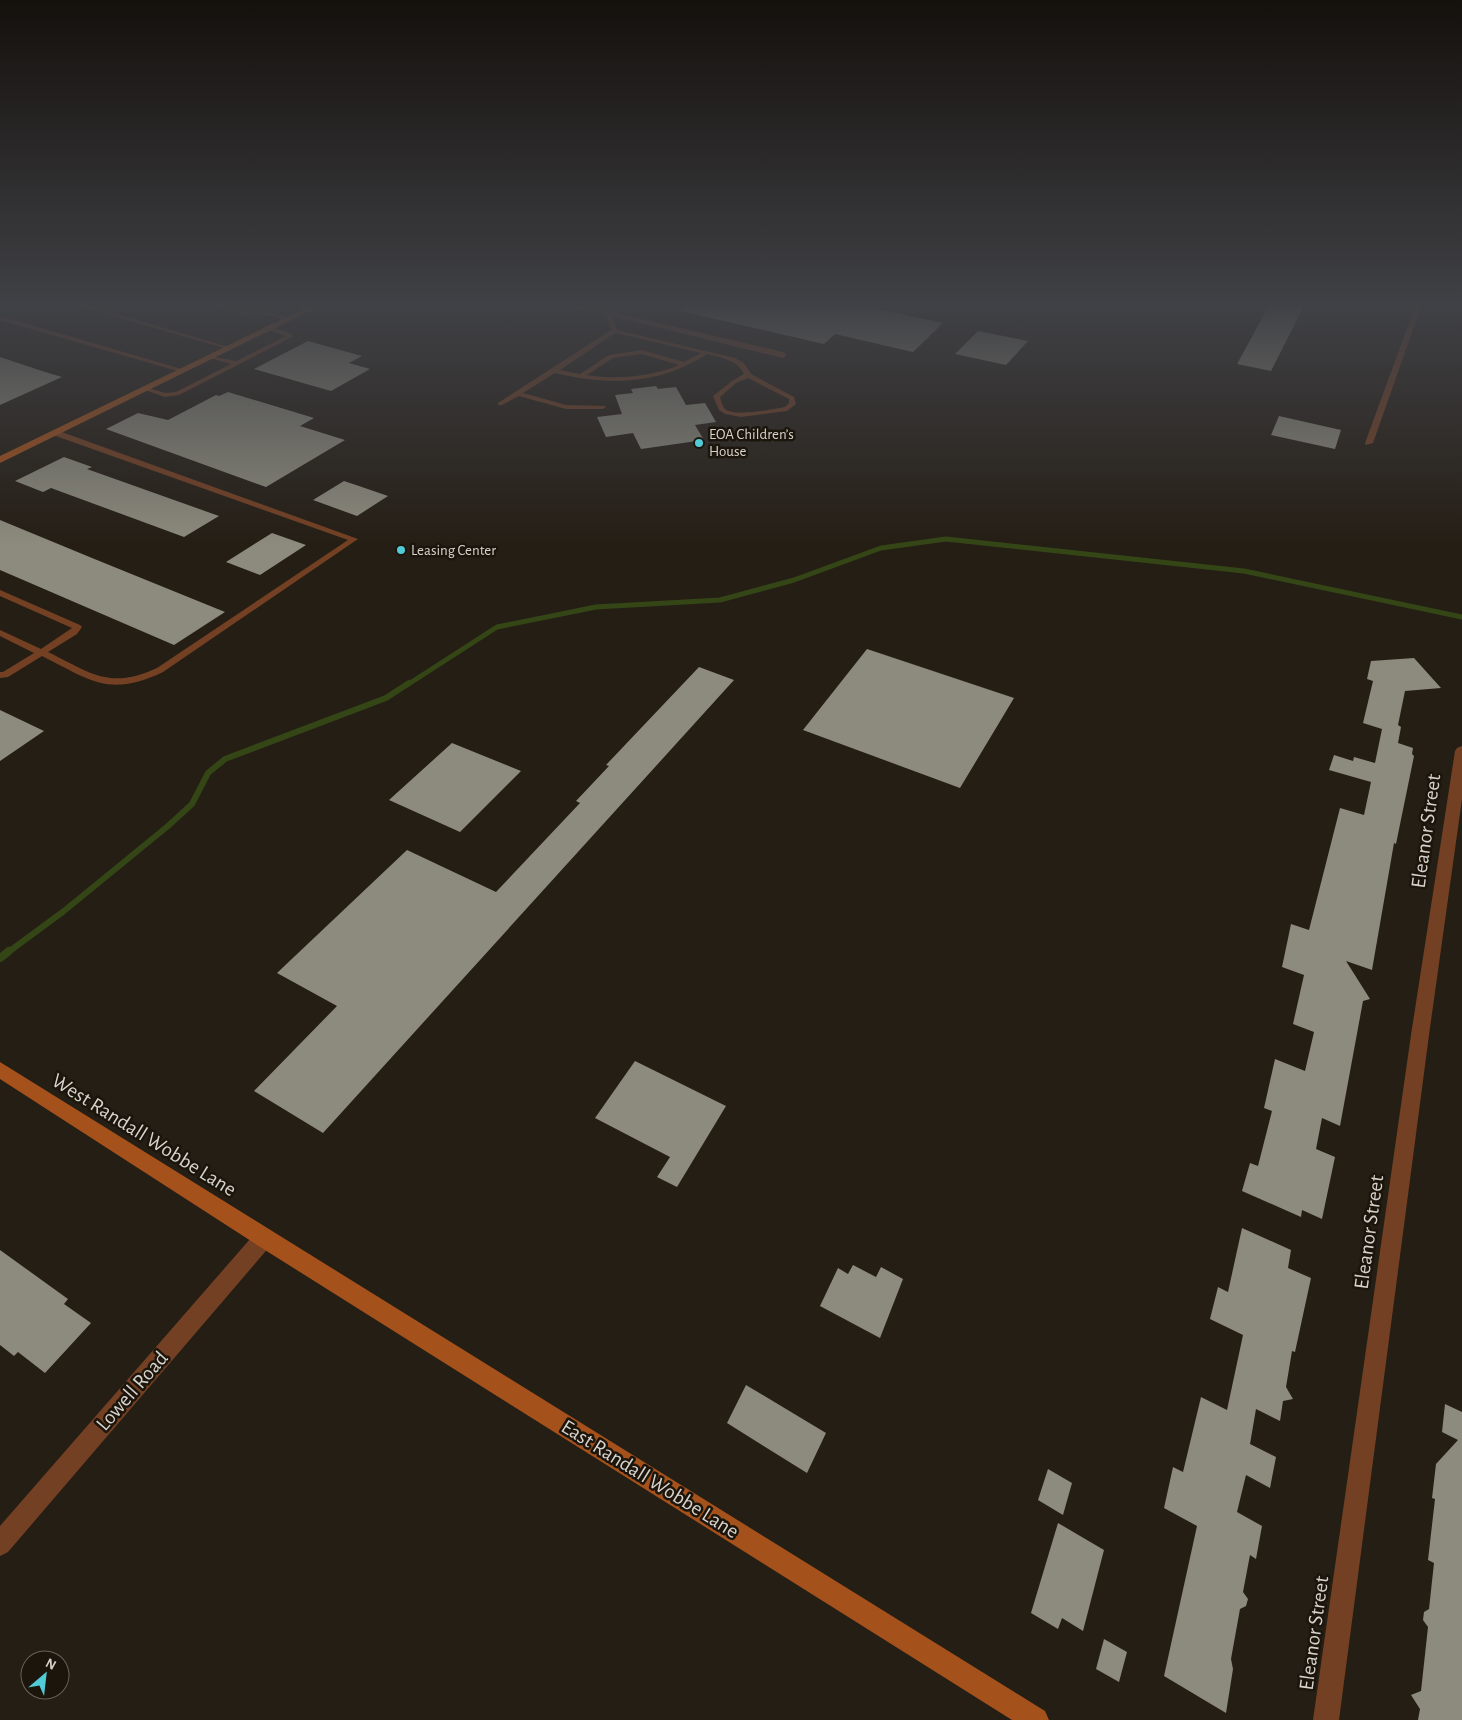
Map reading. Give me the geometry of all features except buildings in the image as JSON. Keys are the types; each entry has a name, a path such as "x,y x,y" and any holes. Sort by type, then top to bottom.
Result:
{"street":[{"path":"0,460 156,384"},
{"name":"Eleanor Street","path":"1326,1720 1462,751"},
{"name":"West Randall Wobbe Lane","path":"0,1070 264,1238"},
{"name":"Lowell Road","path":"0,1544 264,1238"},
{"name":"East Randall Wobbe Lane","path":"264,1238 1036,1720"}],"lane":[{"path":"146,389 165,395 177,394 197,384"},
{"path":"500,404 532,384"},
{"path":"731,384 716,396 721,409 727,413 741,415 787,409 793,404 792,398 766,384"},
{"path":"1369,443 1390,384"},
{"path":"517,393 566,407 602,406"},
{"path":"0,633 100,681 116,683 146,677 160,670 354,539 56,433"},
{"path":"0,593 77,627 74,632 5,675 0,676"}],"waterway":[{"path":"407,685 497,627 596,607 720,600 794,580 881,548 946,539 1244,571 1462,617"},
{"path":"7,953 64,911 168,826 192,804 208,773 225,759 386,698 409,683"},
{"path":"0,958 9,951"}],"place":[{"name":"EOA Children’s House","path":"699,443"},
{"name":"Leasing Center","path":"401,550"}]}
